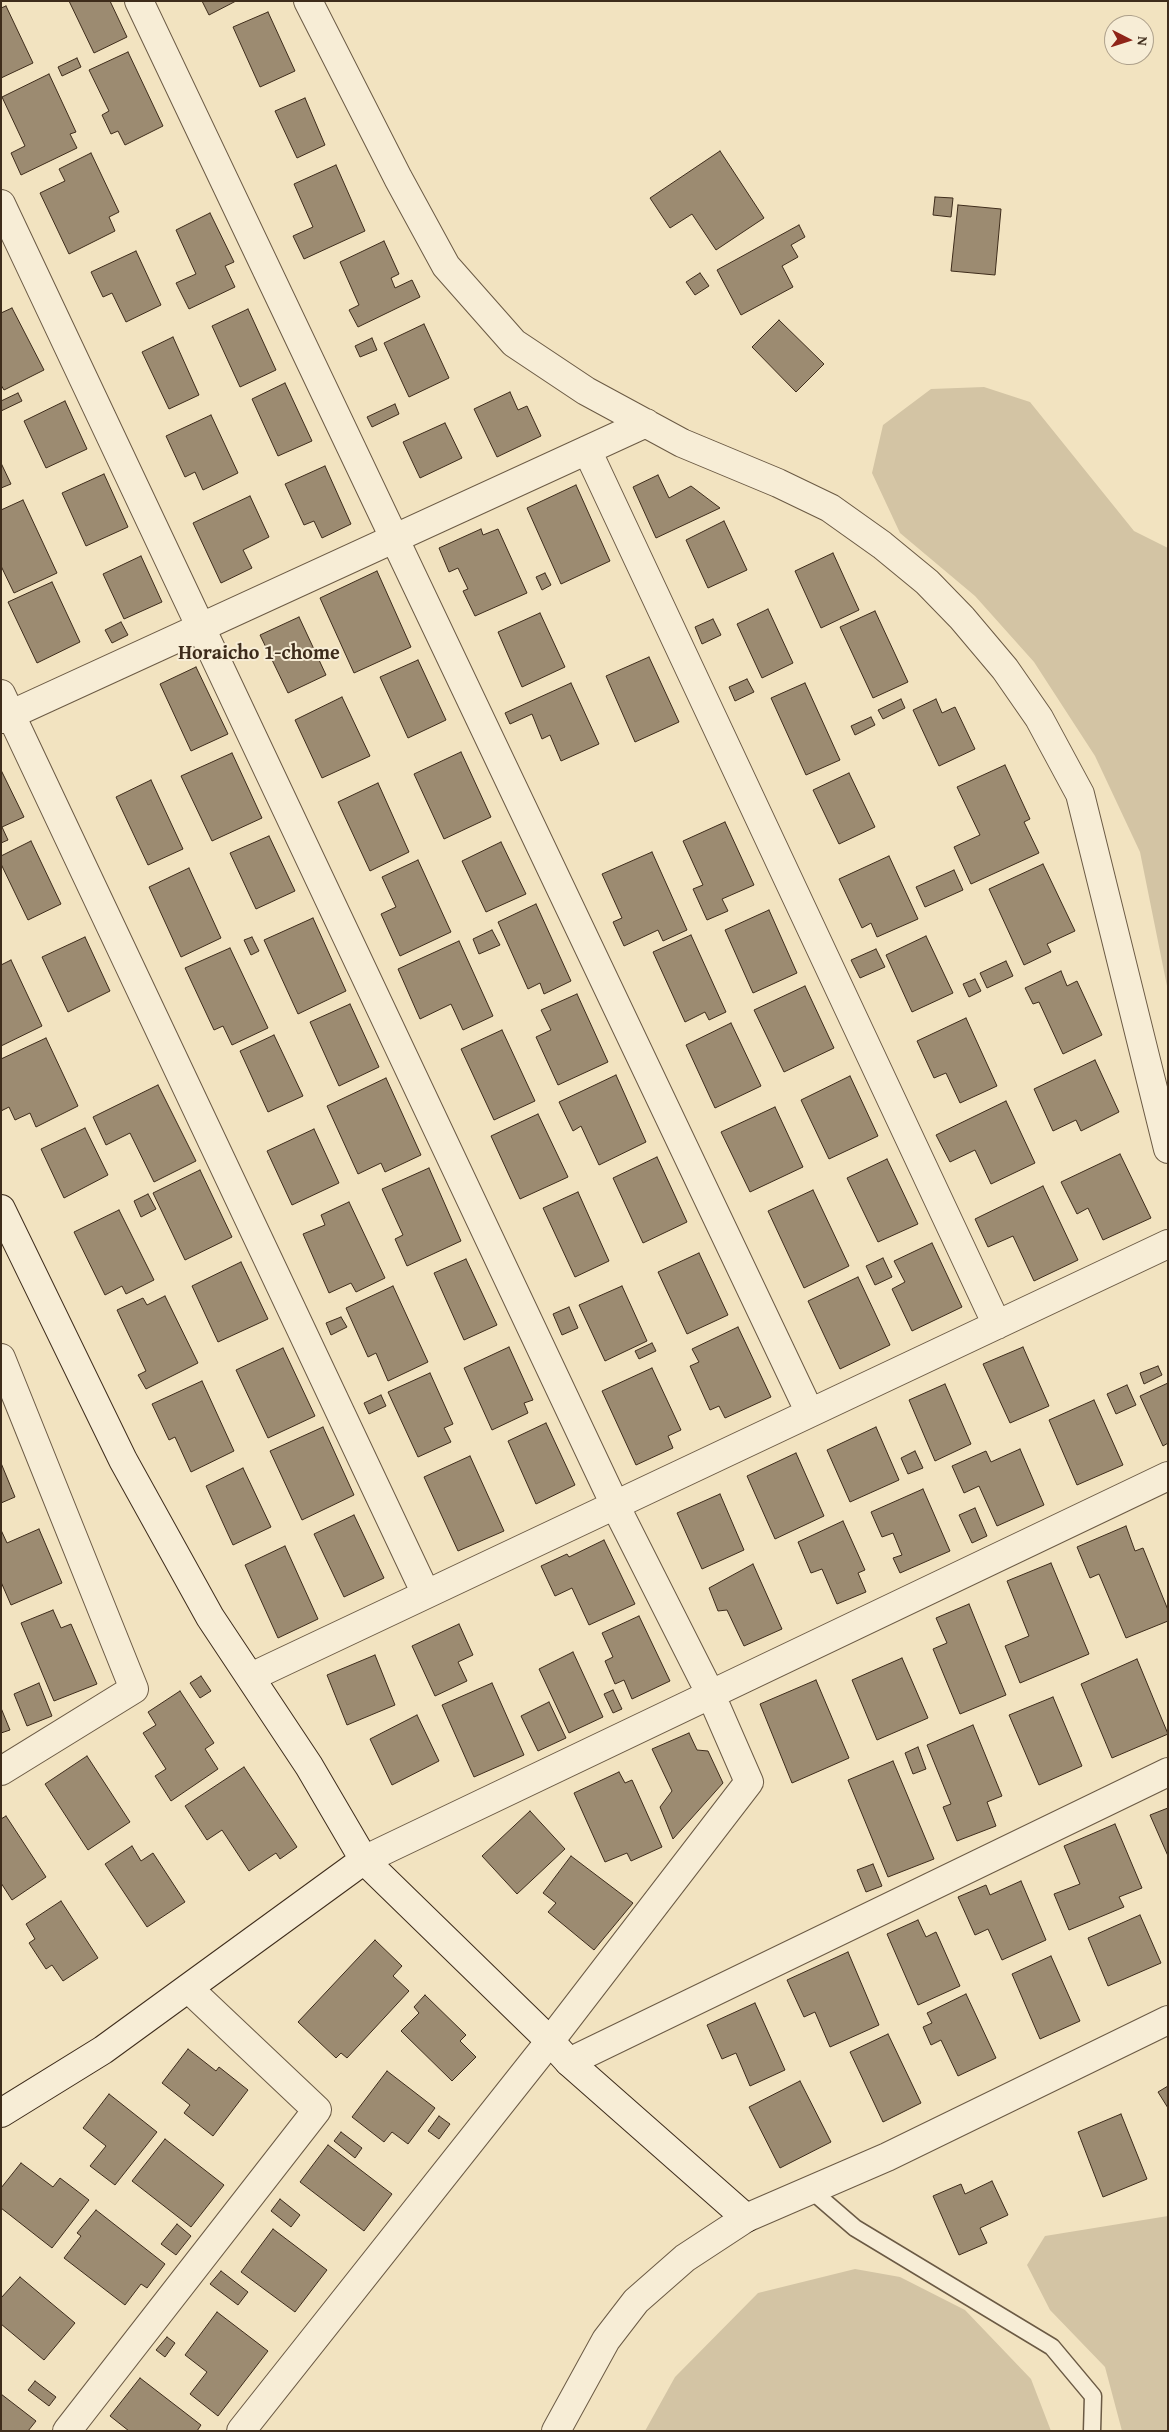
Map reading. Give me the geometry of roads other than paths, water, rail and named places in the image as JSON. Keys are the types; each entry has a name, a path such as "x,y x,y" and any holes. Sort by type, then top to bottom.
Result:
{"street":[{"path":"139,1 810,1413"},
{"path":"308,1 398,178 446,266 514,343 586,391 682,442 778,483 830,508 882,545 927,582 962,618 1005,668 1039,718 1080,794 1160,1089 1168,1149"},
{"path":"1,204 615,1505 711,1695 749,1782 550,2041 241,2431"},
{"path":"426,1594 4,709 201,627 646,423"},
{"path":"587,450 997,1325"},
{"path":"1,1209 123,1460 210,1617 309,1766 364,1860 550,2041 569,2062 746,2218"},
{"path":"250,1677 1168,1244"},
{"path":"1,1358 134,1689 1,1771"},
{"path":"1,2113 103,2050 364,1860 1168,1476"},
{"path":"569,2062 1168,1772"},
{"path":"67,2431 317,2110 189,1989"},
{"path":"556,2431 606,2340 636,2301 685,2258 746,2218 896,2153 1168,2020"}],"lane":[{"path":"811,2190 855,2228 1052,2347 1093,2396 1092,2431"}],"district":[{"name":"Horaicho 1-chome","path":"259,654"}]}
